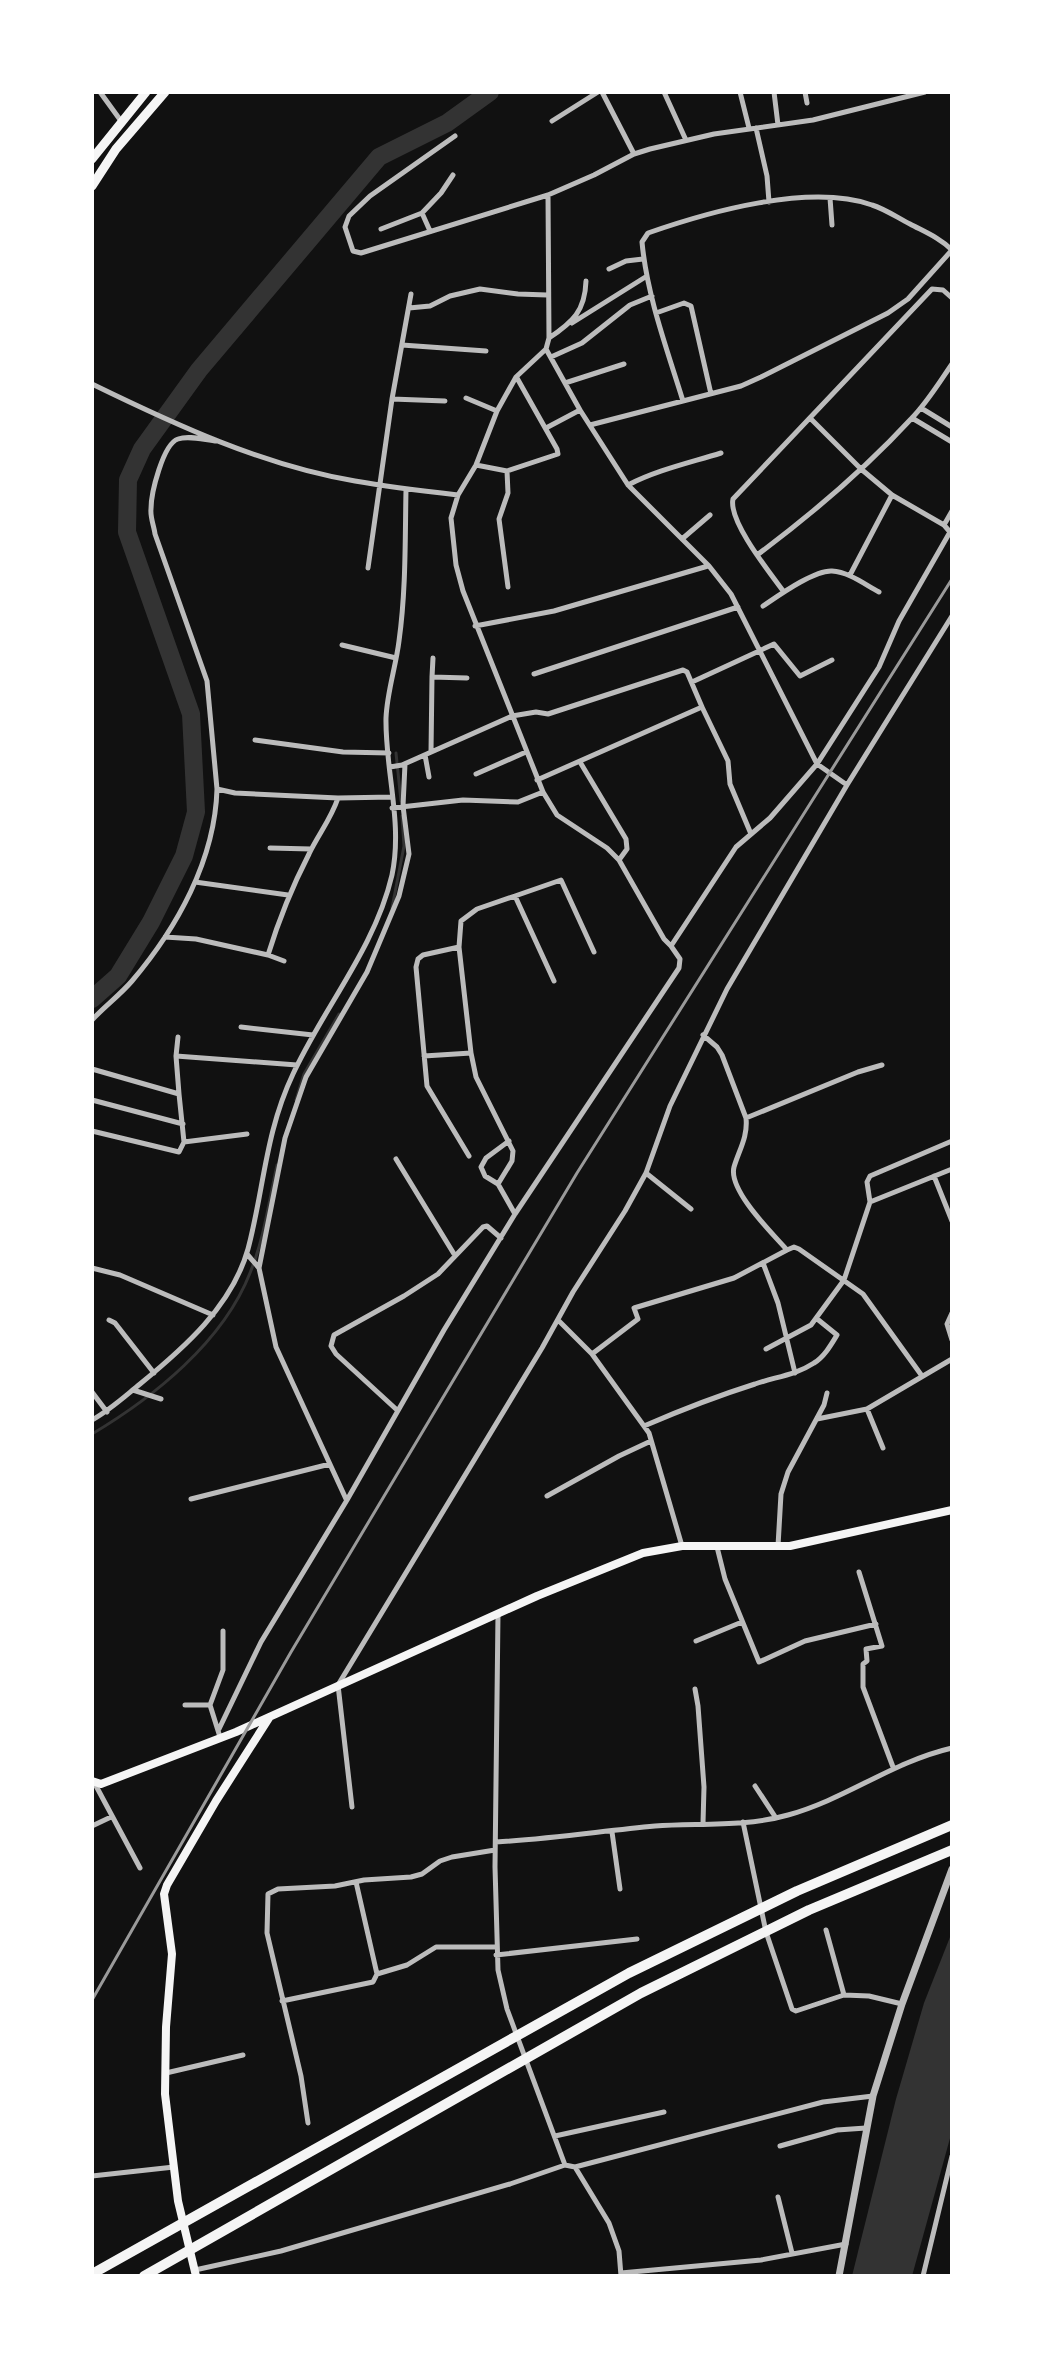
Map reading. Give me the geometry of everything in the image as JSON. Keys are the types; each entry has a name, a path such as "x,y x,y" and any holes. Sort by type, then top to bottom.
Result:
{"highway":[{"path":"93,156 146,92"},
{"path":"92,186 116,149 165,92"},
{"path":"92,2274 629,1973 797,1891 952,1825"},
{"path":"144,2276 641,1993 809,1910 952,1850"}],"main road":[{"path":"93,1782 101,1784 220,1733 272,1717 498,1614 643,1553 682,1546 790,1546 952,1510"},
{"path":"196,2273 178,2201 164,2073 172,1954 165,1903 167,1885 216,1801 272,1717"}],"street":[{"path":"100,92 121,121"},
{"path":"552,121 600,92 634,154"},
{"path":"664,92 685,139"},
{"path":"740,92 769,200"},
{"path":"774,92 778,125"},
{"path":"805,92 807,103"},
{"path":"455,136 370,196 349,216 345,227 357,253 548,195 634,154 685,139 813,120 925,92"},
{"path":"381,229 422,213 453,175"},
{"path":"220,1733 261,1642 397,1410 515,1214 679,968 680,959 619,860 607,848 557,815 543,792 475,626 463,591 452,539 451,518 458,495 476,465 497,411 516,377 546,349 548,195"},
{"path":"830,198 832,225"},
{"path":"590,425 711,394 748,383 875,321 908,299 952,250 941,240 874,205 830,198 769,200 648,233 642,242 643,259 683,401"},
{"path":"422,213 430,231"},
{"path":"609,269 626,261 643,259"},
{"path":"548,334 572,323 647,276"},
{"path":"572,323 584,297 586,281"},
{"path":"784,592 757,555 732,509 732,502 932,289 939,288 952,298"},
{"path":"409,308 430,306 450,296 480,289 547,295"},
{"path":"368,568 392,399 411,294"},
{"path":"551,357 582,343 630,305 652,296"},
{"path":"656,313 684,303 691,306 711,394"},
{"path":"402,345 486,351"},
{"path":"546,349 628,485 709,566 738,607 817,764 847,785"},
{"path":"565,383 624,364"},
{"path":"757,555 818,508 861,469 921,408 952,364"},
{"path":"476,465 507,471 556,455 557,449 516,377"},
{"path":"92,384 217,441 304,469 353,481 458,495"},
{"path":"466,398 497,411"},
{"path":"392,399 445,401"},
{"path":"921,408 952,427"},
{"path":"545,428 580,410"},
{"path":"671,946 736,847 770,818 817,764 879,667 899,621 950,532 944,525 892,495 810,418"},
{"path":"912,418 952,442"},
{"path":"92,1020 130,984 182,910 195,882 215,818 217,789 207,681 155,534 150,511 153,487 168,446 175,439 184,438 217,441"},
{"path":"628,485 654,472 721,453"},
{"path":"507,471 508,493 499,519 508,587"},
{"path":"92,1420 136,1391 194,1337 213,1315 248,1255 266,1152 297,1065 355,967 379,913 392,874 398,807 398,766 389,753 386,718 404,602 407,490"},
{"path":"850,575 892,495"},
{"path":"944,525 952,511"},
{"path":"682,539 710,515"},
{"path":"475,626 554,611 709,566"},
{"path":"763,606 827,571 850,575 879,592"},
{"path":"534,674 738,607"},
{"path":"352,1807 338,1685 559,1321 573,1292 625,1211 646,1173 670,1106 703,1035 735,976 847,785 952,616"},
{"path":"692,682 774,644 800,676 832,660"},
{"path":"342,645 396,658"},
{"path":"429,777 433,658"},
{"path":"398,766 512,716 536,712 548,714 683,670 692,682 728,761 730,784 751,834"},
{"path":"432,677 467,678"},
{"path":"537,780 702,707"},
{"path":"255,740 343,752 389,753"},
{"path":"476,774 526,752"},
{"path":"580,762 626,839 627,849 619,860"},
{"path":"347,1500 276,1347 258,1266 273,1190 301,1087 366,972 399,896 409,854 398,807 392,797 398,766"},
{"path":"217,789 235,793 338,798 392,797"},
{"path":"398,807 463,800 518,802 543,792"},
{"path":"268,955 288,895 338,798"},
{"path":"270,848 311,849"},
{"path":"498,1184 513,1156 509,1141 476,1077 459,947 461,921 477,909 561,880 594,952"},
{"path":"195,882 288,895"},
{"path":"515,896 554,981"},
{"path":"164,937 196,939 284,961"},
{"path":"459,947 433,951 418,959 416,967 427,1086 469,1156"},
{"path":"355,967 366,972"},
{"path":"241,1027 313,1035"},
{"path":"703,1035 722,1055 746,1118 745,1139 733,1178 757,1215 787,1250"},
{"path":"92,1131 177,1153 184,1142 176,1056 178,1037"},
{"path":"424,1056 471,1053"},
{"path":"176,1056 297,1065"},
{"path":"746,1118 882,1065"},
{"path":"92,1069 179,1094"},
{"path":"291,1083 301,1087"},
{"path":"92,1100 183,1124"},
{"path":"278,1117 290,1120"},
{"path":"184,1142 247,1134"},
{"path":"509,1141 486,1158 481,1167 485,1176 498,1184 515,1214"},
{"path":"766,1349 805,1329 844,1280 870,1202 867,1182 870,1176 952,1141"},
{"path":"396,1159 454,1254"},
{"path":"870,1202 952,1169"},
{"path":"646,1173 691,1209"},
{"path":"934,1176 952,1221"},
{"path":"256,1222 267,1224"},
{"path":"397,1410 336,1354 330,1341 334,1335 438,1274 483,1227 487,1226 501,1238"},
{"path":"592,1354 638,1319 634,1308 734,1278 794,1247 864,1296 922,1376"},
{"path":"248,1255 258,1266"},
{"path":"763,1263 778,1303 795,1373"},
{"path":"92,1268 120,1275 213,1315"},
{"path":"952,1313 947,1324 952,1340"},
{"path":"644,1426 704,1401 795,1373 821,1358 837,1335 816,1318"},
{"path":"109,1320 115,1323 154,1373"},
{"path":"559,1321 592,1354 644,1426 682,1546"},
{"path":"817,1419 867,1409 952,1359"},
{"path":"136,1391 161,1399"},
{"path":"92,1392 107,1412"},
{"path":"778,1546 781,1494 788,1472 817,1419 827,1393"},
{"path":"867,1409 883,1448"},
{"path":"547,1496 651,1441"},
{"path":"191,1499 330,1464"},
{"path":"717,1547 725,1579 759,1662 805,1641 876,1624"},
{"path":"859,1572 882,1646 866,1649 863,1687 893,1767"},
{"path":"498,1614 495,1947 507,2009 565,2165"},
{"path":"696,1641 742,1622"},
{"path":"220,1733 210,1705 223,1670 223,1631"},
{"path":"695,1689 704,1787 703,1823"},
{"path":"185,1705 210,1705"},
{"path":"496,1842 776,1818 804,1810 920,1756 952,1748"},
{"path":"93,1782 140,1868"},
{"path":"755,1786 776,1818"},
{"path":"92,1826 111,1817"},
{"path":"743,1822 766,1932 791,2007 796,2011 844,1995 869,1996 902,2004"},
{"path":"612,1832 620,1889"},
{"path":"308,2123 301,2076 267,1933 268,1894 278,1889 411,1877 452,1857 495,1850"},
{"path":"839,2276 873,2096 902,2004 952,1869"},
{"path":"282,2001 373,1982 377,1974 356,1882"},
{"path":"826,1930 844,1995"},
{"path":"496,1955 637,1939"},
{"path":"377,1974 407,1965 436,1947 495,1947"},
{"path":"164,2073 243,2055"},
{"path":"196,2273 510,2184 565,2165 575,2167 823,2102 873,2096"},
{"path":"555,2136 664,2112"},
{"path":"780,2146 837,2130 867,2128"},
{"path":"923,2276 952,2156"},
{"path":"92,2176 174,2167"},
{"path":"575,2167 609,2223 619,2251 621,2274 761,2260 847,2244"},
{"path":"778,2197 792,2253"}],"shaded area":[{"path":"952,1932 952,2131 912,2276 852,2276 896,2099 924,2003"}],"waterway":[{"path":"92,999 118,976 151,922 184,856 196,812 191,714 127,532 128,480 142,449 199,370 379,157 447,123 490,92"},
{"path":"396,753 401,801"},
{"path":"392,908 404,846 402,816"},
{"path":"296,1100 304,1074 339,1014"},
{"path":"92,1434 162,1385 184,1366 223,1322 255,1260 277,1165"}],"railway":[{"path":"92,2000 291,1652 577,1173 952,579"}]}
